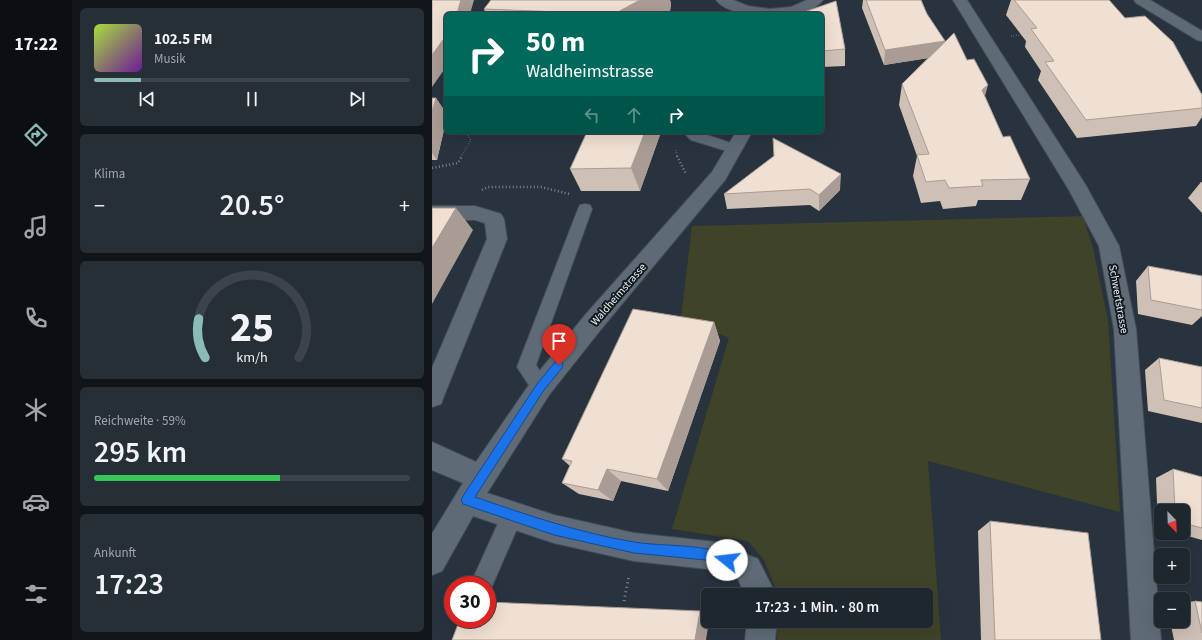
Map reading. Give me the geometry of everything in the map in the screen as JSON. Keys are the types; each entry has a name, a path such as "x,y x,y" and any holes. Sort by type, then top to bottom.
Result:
{"street":[{"path":"723,0 748,12"},
{"path":"784,12 801,8 816,0"},
{"name":"Schwertstrasse","path":"960,0 1078,189 1109,246 1125,329 1146,640"},
{"path":"1141,0 1202,37"},
{"name":"Waldheimstrasse","path":"432,561 474,489 541,387 594,321 719,176 740,140"},
{"path":"432,213 475,213 494,219 497,239 432,396"},
{"path":"432,455 432,457 474,489 512,515 554,529 634,547 716,556 748,569 758,588"},
{"path":"760,640 761,628"}],"lane":[{"path":"692,134 696,137 740,140"},
{"path":"541,387 526,367 585,209"},
{"path":"484,576 512,515"}],"path":[{"path":"984,39 1030,34"},
{"path":"432,168 458,163 471,140 466,134"},
{"path":"675,145 678,160 690,179"},
{"path":"488,187 541,188"}],"green space":[{"path":"1083,216 1093,248 1108,320 1120,512 928,461 941,640 777,640 777,628 933,628 933,588 775,588 764,560 748,541 672,529 729,338 681,318 692,226"}],"building":[{"path":"432,0 461,0 458,12 444,12 444,39 432,55"},
{"path":"491,0 640,0 618,12 560,12 484,9"},
{"path":"866,0 921,0 927,14 945,41 885,50"},
{"path":"1014,0 1109,0 1125,18 1145,16 1173,42 1202,95 1202,108 1086,120 1045,62 1054,61 1031,29 1037,28"},
{"path":"836,1 845,49 824,51 824,12 807,11"},
{"path":"954,33 967,60 974,59 988,85 982,90 1003,137 1010,136 1030,179 981,180 983,186 949,188 945,180 926,182 917,155 929,154 902,84"},
{"path":"432,98 436,98 432,112"},
{"path":"586,134 644,134 631,168 570,169"},
{"path":"773,138 841,174 819,195 810,189 724,194 774,156"},
{"path":"432,208 456,208 432,248"},
{"path":"1148,266 1202,276 1202,310 1151,300"},
{"path":"633,309 714,322 657,479 607,469 598,490 562,483 572,461 562,459"},
{"path":"1159,358 1202,367 1202,408 1164,400"},
{"path":"1173,469 1202,477 1202,528 1190,525 1190,504 1175,504"},
{"path":"990,521 1088,533 1101,640 995,640"},
{"path":"1195,601 1202,602 1202,633"},
{"path":"496,602 700,611 695,640 452,640 457,628 496,628"}],"route":[{"path":"559,365 541,387 467,500 554,529 634,547 716,556 727,560"}]}
